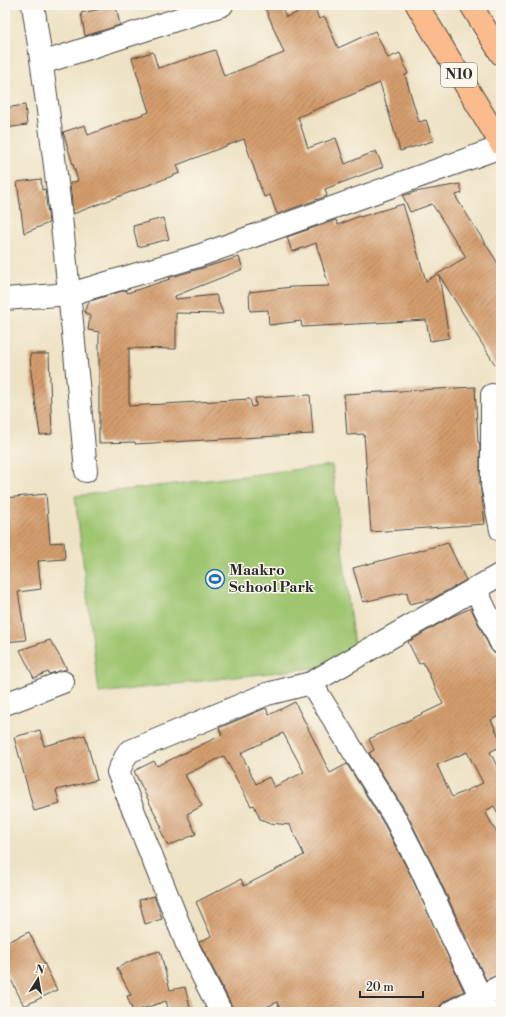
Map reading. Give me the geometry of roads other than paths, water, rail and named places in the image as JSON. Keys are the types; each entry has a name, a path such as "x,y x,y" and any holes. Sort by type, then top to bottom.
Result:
{"highway":[{"name":"N10","path":"417,5 501,146"},
{"path":"471,5 501,54"}],"street":[{"path":"33,5 42,63 70,294 86,471"},
{"path":"42,63 222,5"},
{"path":"5,299 70,294 198,256 501,146"},
{"path":"492,395 492,485 501,530"},
{"path":"221,1012 188,947 118,772 128,752 267,694 311,683 501,574"},
{"path":"475,588 501,643"},
{"path":"5,704 63,682"},
{"path":"311,683 395,818 422,871 484,1004"},
{"path":"451,1012 484,1004 501,986"}],"place":[{"name":"Maakro School Park","path":"215,579"}]}
